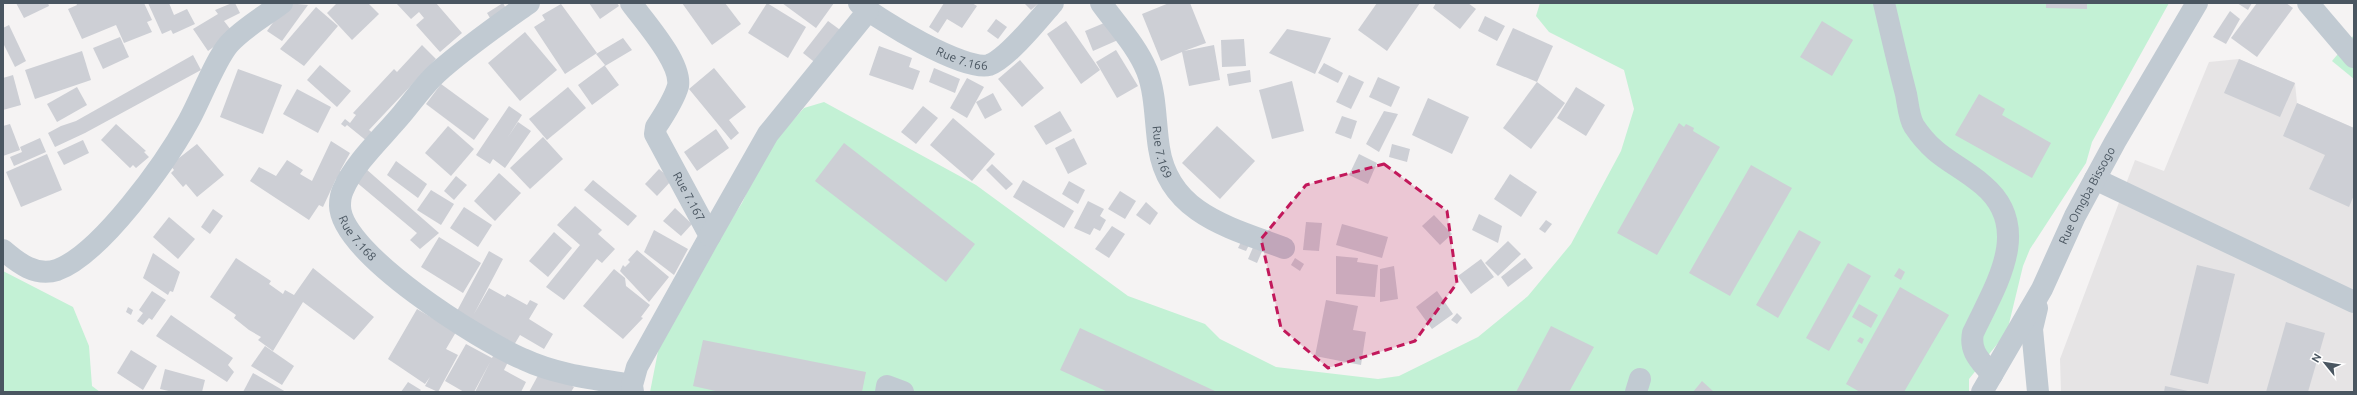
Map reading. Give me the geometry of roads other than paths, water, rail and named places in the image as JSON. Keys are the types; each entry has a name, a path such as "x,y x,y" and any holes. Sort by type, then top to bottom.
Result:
{"street":[{"path":"3,250 20,266 39,271 57,270 86,252 120,218 142,190 188,123 225,50 235,38 282,3"},
{"name":"Rue 7.168","path":"529,3 483,36 436,74 359,165 342,191 342,212 344,223 373,259 400,281 490,342 524,360 552,370 632,389"},
{"name":"Rue 7.167","path":"631,3 667,53 676,72 678,86 656,127 655,134 710,236"},
{"name":"Rue 7.166","path":"864,7 923,43 963,62 976,65 989,65 1001,58 1053,3"},
{"name":"Rue 7.169","path":"1101,3 1138,55 1146,70 1152,86 1162,166 1182,197 1208,219 1284,248"},
{"path":"1884,3 1913,124 1938,155 1983,185 1998,201 2008,221 2009,243 2004,262 1973,333 1971,344 1987,384"},
{"name":"Rue Omgba Bissogo","path":"1987,384 2042,289 2056,254 2095,179 2197,3"},
{"path":"2308,3 2354,57"},
{"path":"632,389 637,367 768,134 864,7"},
{"path":"2095,179 2354,302"},
{"path":"2038,392 2032,329 2042,289"}]}
